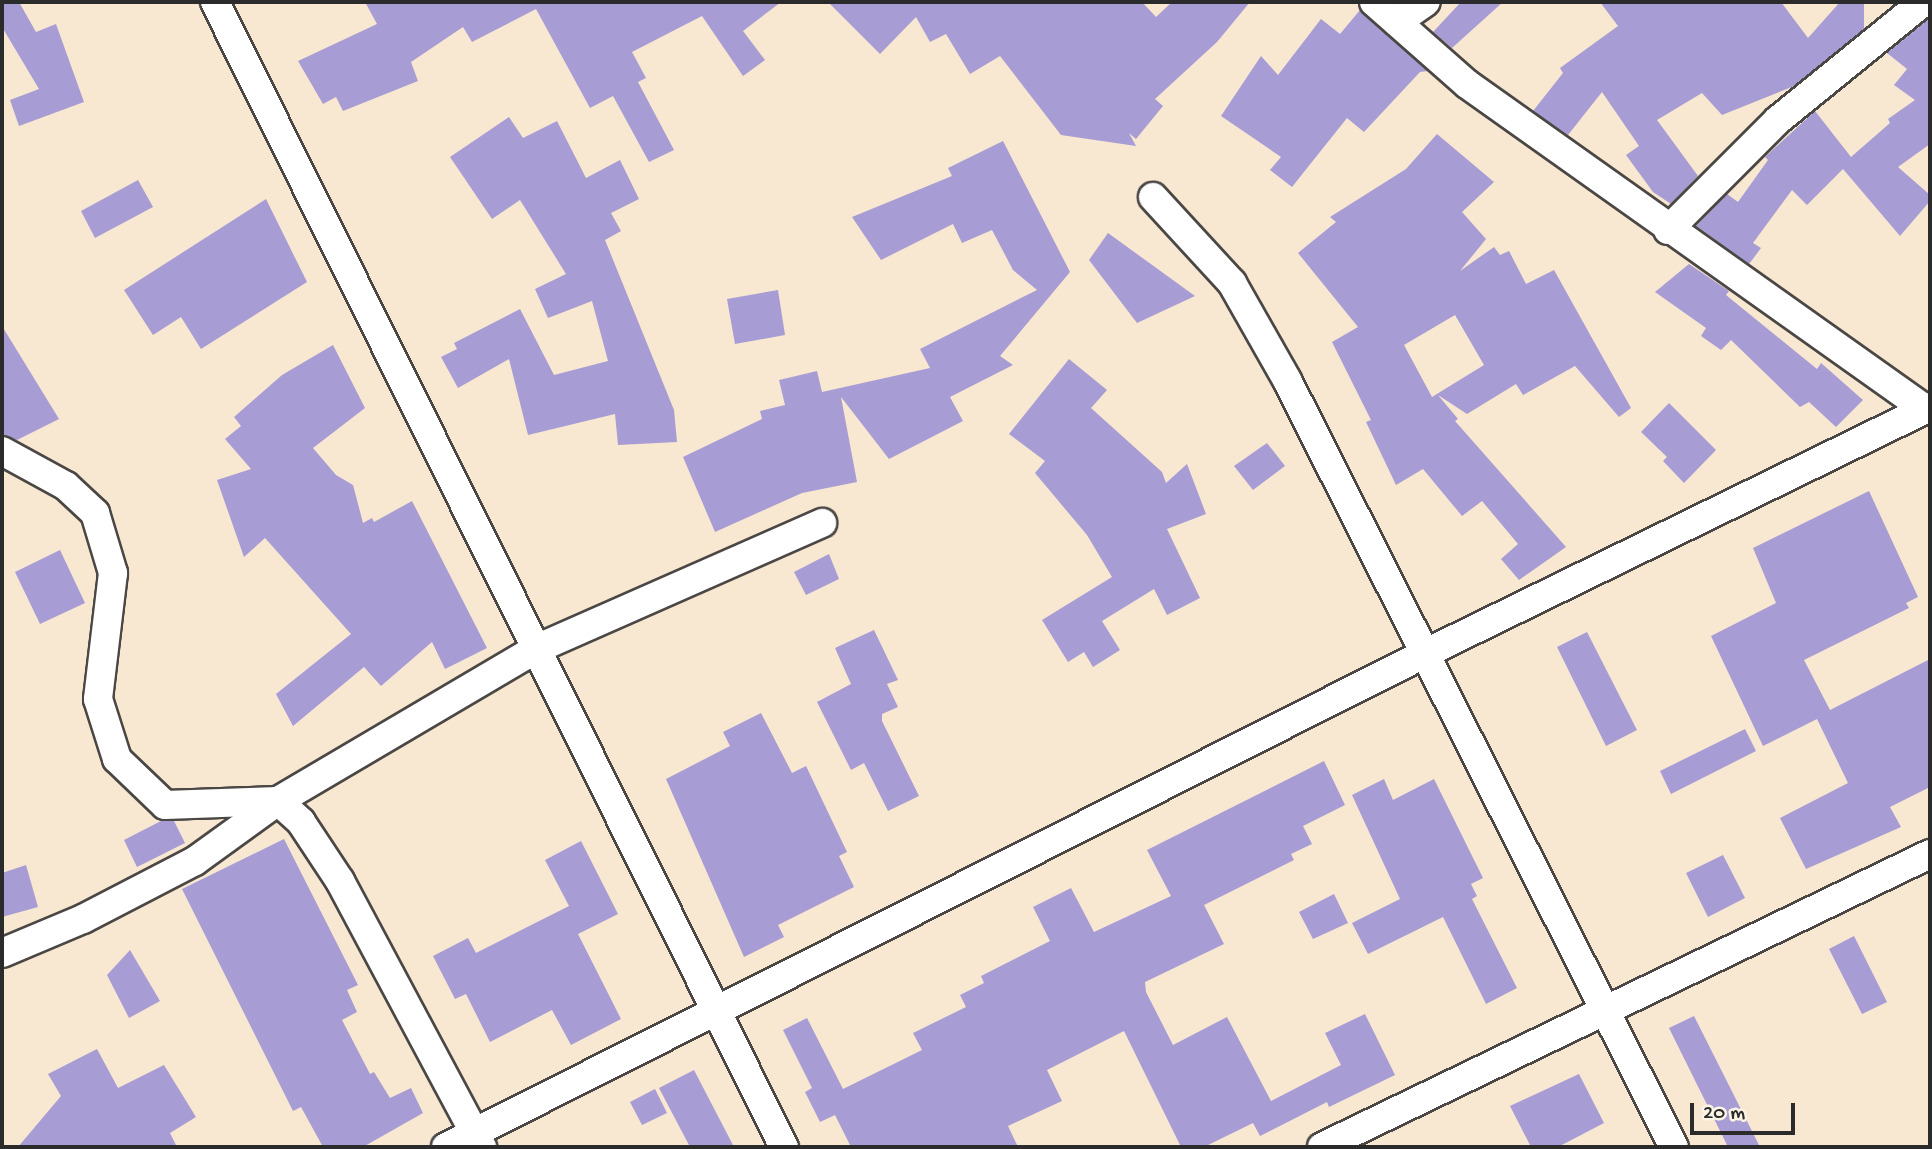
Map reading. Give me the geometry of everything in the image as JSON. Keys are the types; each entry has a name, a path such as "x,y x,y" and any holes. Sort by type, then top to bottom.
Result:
{"street":[{"path":"215,2 534,650 784,1147"},
{"path":"446,1147 479,1140 718,1014 1422,655 1928,408 1668,230 1467,84 1374,2"},
{"path":"1397,22 1426,2"},
{"path":"1668,230 1778,120 1923,2"},
{"path":"1153,197 1232,282 1287,380 1422,655 1674,1147"},
{"path":"2,452 66,486 94,513 113,573 98,699 117,760 165,805 278,801 301,822 340,881 479,1140"},
{"path":"2,480 29,468"},
{"path":"2,953 83,919 195,861 278,801 534,650 822,523"},
{"path":"1322,1147 1930,854"}],"building":[{"path":"2,2 19,2 36,32 56,24 84,102 19,126 10,100 39,89 2,27"},
{"path":"365,2 781,2 743,31 765,60 743,76 702,16 632,52 646,78 638,82 674,150 649,162 613,96 590,108 536,9 472,42 463,27 411,62 418,81 343,111 336,97 323,104 298,61 377,24"},
{"path":"828,2 1142,2 1156,17 1172,2 1250,2 1217,42 1155,99 1163,106 1136,139 1129,133 1136,146 1061,135 1000,56 970,74 946,34 930,42 916,17 880,54"},
{"path":"1461,2 1503,2 1452,48 1433,32"},
{"path":"1600,2 1781,2 1808,38 1840,2 1864,2 1864,29 1794,86 1722,115 1702,93 1657,120 1698,176 1671,204 1653,192 1626,155 1639,146 1602,92 1568,135 1533,111 1563,73 1560,68 1618,26"},
{"path":"1360,10 1428,71 1420,72 1364,132 1347,118 1292,187 1270,170 1281,157 1221,116 1261,56 1278,75 1321,19 1340,34"},
{"path":"1930,18 1930,144 1898,167 1930,195 1930,201 1900,236 1843,169 1807,205 1792,190 1753,243 1761,248 1749,264 1696,226 1727,194 1738,202 1768,160 1765,157 1815,111 1851,157 1890,123 1888,119 1915,100 1894,85 1907,69 1887,53"},
{"path":"509,117 523,138 557,121 586,178 620,160 639,199 611,213 621,231 605,240 674,410 677,442 618,445 615,414 528,435 509,359 458,388 441,357 457,349 454,343 520,309 554,375 608,361 592,301 548,318 535,289 566,274 520,200 492,219 450,157"},
{"path":"1437,134 1494,182 1462,212 1486,239 1460,271 1494,247 1500,255 1509,251 1526,284 1554,270 1631,408 1619,417 1575,366 1523,395 1516,384 1467,414 1438,395 1458,419 1455,421 1566,547 1519,580 1501,559 1518,544 1482,501 1462,516 1423,469 1396,485 1366,422 1371,420 1332,342 1358,327 1298,253 1336,222 1330,217 1406,169","holes":["1455,315 1484,365 1432,397 1404,345"]},
{"path":"1003,141 1070,272 1000,356 1013,365 950,397 963,421 889,459 841,397 857,482 802,493 715,532 683,457 762,419 760,411 785,405 779,380 817,371 822,392 930,368 920,349 1037,290 1013,270 992,230 962,243 953,224 881,260 852,217 952,176 948,168"},
{"path":"138,180 153,207 95,238 81,211"},
{"path":"266,199 307,282 201,349 181,317 153,335 124,290"},
{"path":"1108,233 1195,296 1137,323 1089,260"},
{"path":"1689,264 1729,291 1726,295 1817,369 1821,363 1863,400 1836,427 1809,402 1800,407 1731,340 1721,350 1701,336 1706,328 1655,292"},
{"path":"778,290 785,335 735,344 727,299"},
{"path":"2,326 59,419 17,440 2,434"},
{"path":"333,345 365,408 313,448 336,475 353,485 363,523 372,518 374,522 412,501 487,648 445,669 432,642 381,686 364,667 293,726 276,694 351,634 265,538 244,557 217,480 251,469 225,439 241,426 234,417 282,375"},
{"path":"1069,359 1107,390 1091,408 1162,472 1166,483 1187,464 1206,514 1167,529 1200,598 1167,615 1154,589 1102,621 1120,650 1093,667 1084,652 1068,662 1042,620 1112,577 1087,535 1035,473 1045,461 1009,434"},
{"path":"1669,403 1716,450 1684,483 1663,461 1667,457 1641,432"},
{"path":"1267,443 1285,466 1253,490 1234,466"},
{"path":"1869,491 1918,597 1906,603 1909,608 1804,660 1830,710 1930,659 1930,787 1890,807 1901,827 1806,869 1780,818 1848,783 1817,719 1763,746 1711,636 1776,603 1753,548"},
{"path":"60,550 85,603 40,624 15,572"},
{"path":"829,554 839,579 806,595 794,572"},
{"path":"874,630 898,680 887,684 898,707 882,714 882,721 919,796 888,811 864,763 851,770 817,702 851,684 835,648"},
{"path":"1587,632 1637,730 1606,746 1557,647"},
{"path":"761,713 792,773 806,766 847,852 839,856 854,887 778,925 784,937 744,957 666,779 730,746 723,732"},
{"path":"1745,729 1756,751 1671,794 1660,771"},
{"path":"1324,761 1345,805 1303,826 1312,844 1291,854 1294,860 1204,905 1224,944 1145,982 1146,992 1173,1045 1227,1017 1271,1101 1341,1065 1325,1033 1365,1014 1395,1075 1329,1107 1327,1102 1260,1136 1253,1123 1204,1147 1181,1147 1124,1031 1047,1070 1062,1101 1008,1126 1018,1147 851,1147 835,1115 820,1122 805,1092 812,1088 783,1030 807,1018 843,1089 922,1050 913,1033 966,1007 960,995 984,983 981,976 1050,941 1033,907 1071,888 1094,932 1171,896 1147,850"},
{"path":"1384,779 1393,800 1434,779 1483,878 1471,884 1477,896 1472,899 1517,988 1486,1004 1443,917 1368,954 1352,923 1400,899 1352,795"},
{"path":"161,821 174,821 185,843 137,867 124,840"},
{"path":"284,839 358,985 347,990 357,1012 342,1020 370,1074 374,1072 390,1098 411,1088 423,1113 363,1147 323,1147 301,1107 293,1111 182,889"},
{"path":"581,841 618,914 578,934 621,1019 571,1045 552,1010 490,1042 466,994 455,999 433,956 468,938 476,953 569,906 545,860"},
{"path":"1723,855 1745,898 1708,917 1686,873"},
{"path":"26,865 38,907 2,917 2,873"},
{"path":"1334,894 1348,923 1313,939 1299,912"},
{"path":"1854,936 1887,1002 1862,1014 1829,949"},
{"path":"130,950 160,1001 129,1018 107,975"},
{"path":"1694,1016 1760,1147 1728,1147 1669,1028"},
{"path":"97,1049 118,1088 164,1065 196,1117 170,1133 177,1147 18,1147 61,1096 48,1074"},
{"path":"694,1070 734,1147 690,1147 659,1088"},
{"path":"1579,1074 1604,1123 1558,1147 1531,1147 1510,1106"},
{"path":"655,1089 667,1113 642,1125 630,1102"}]}
